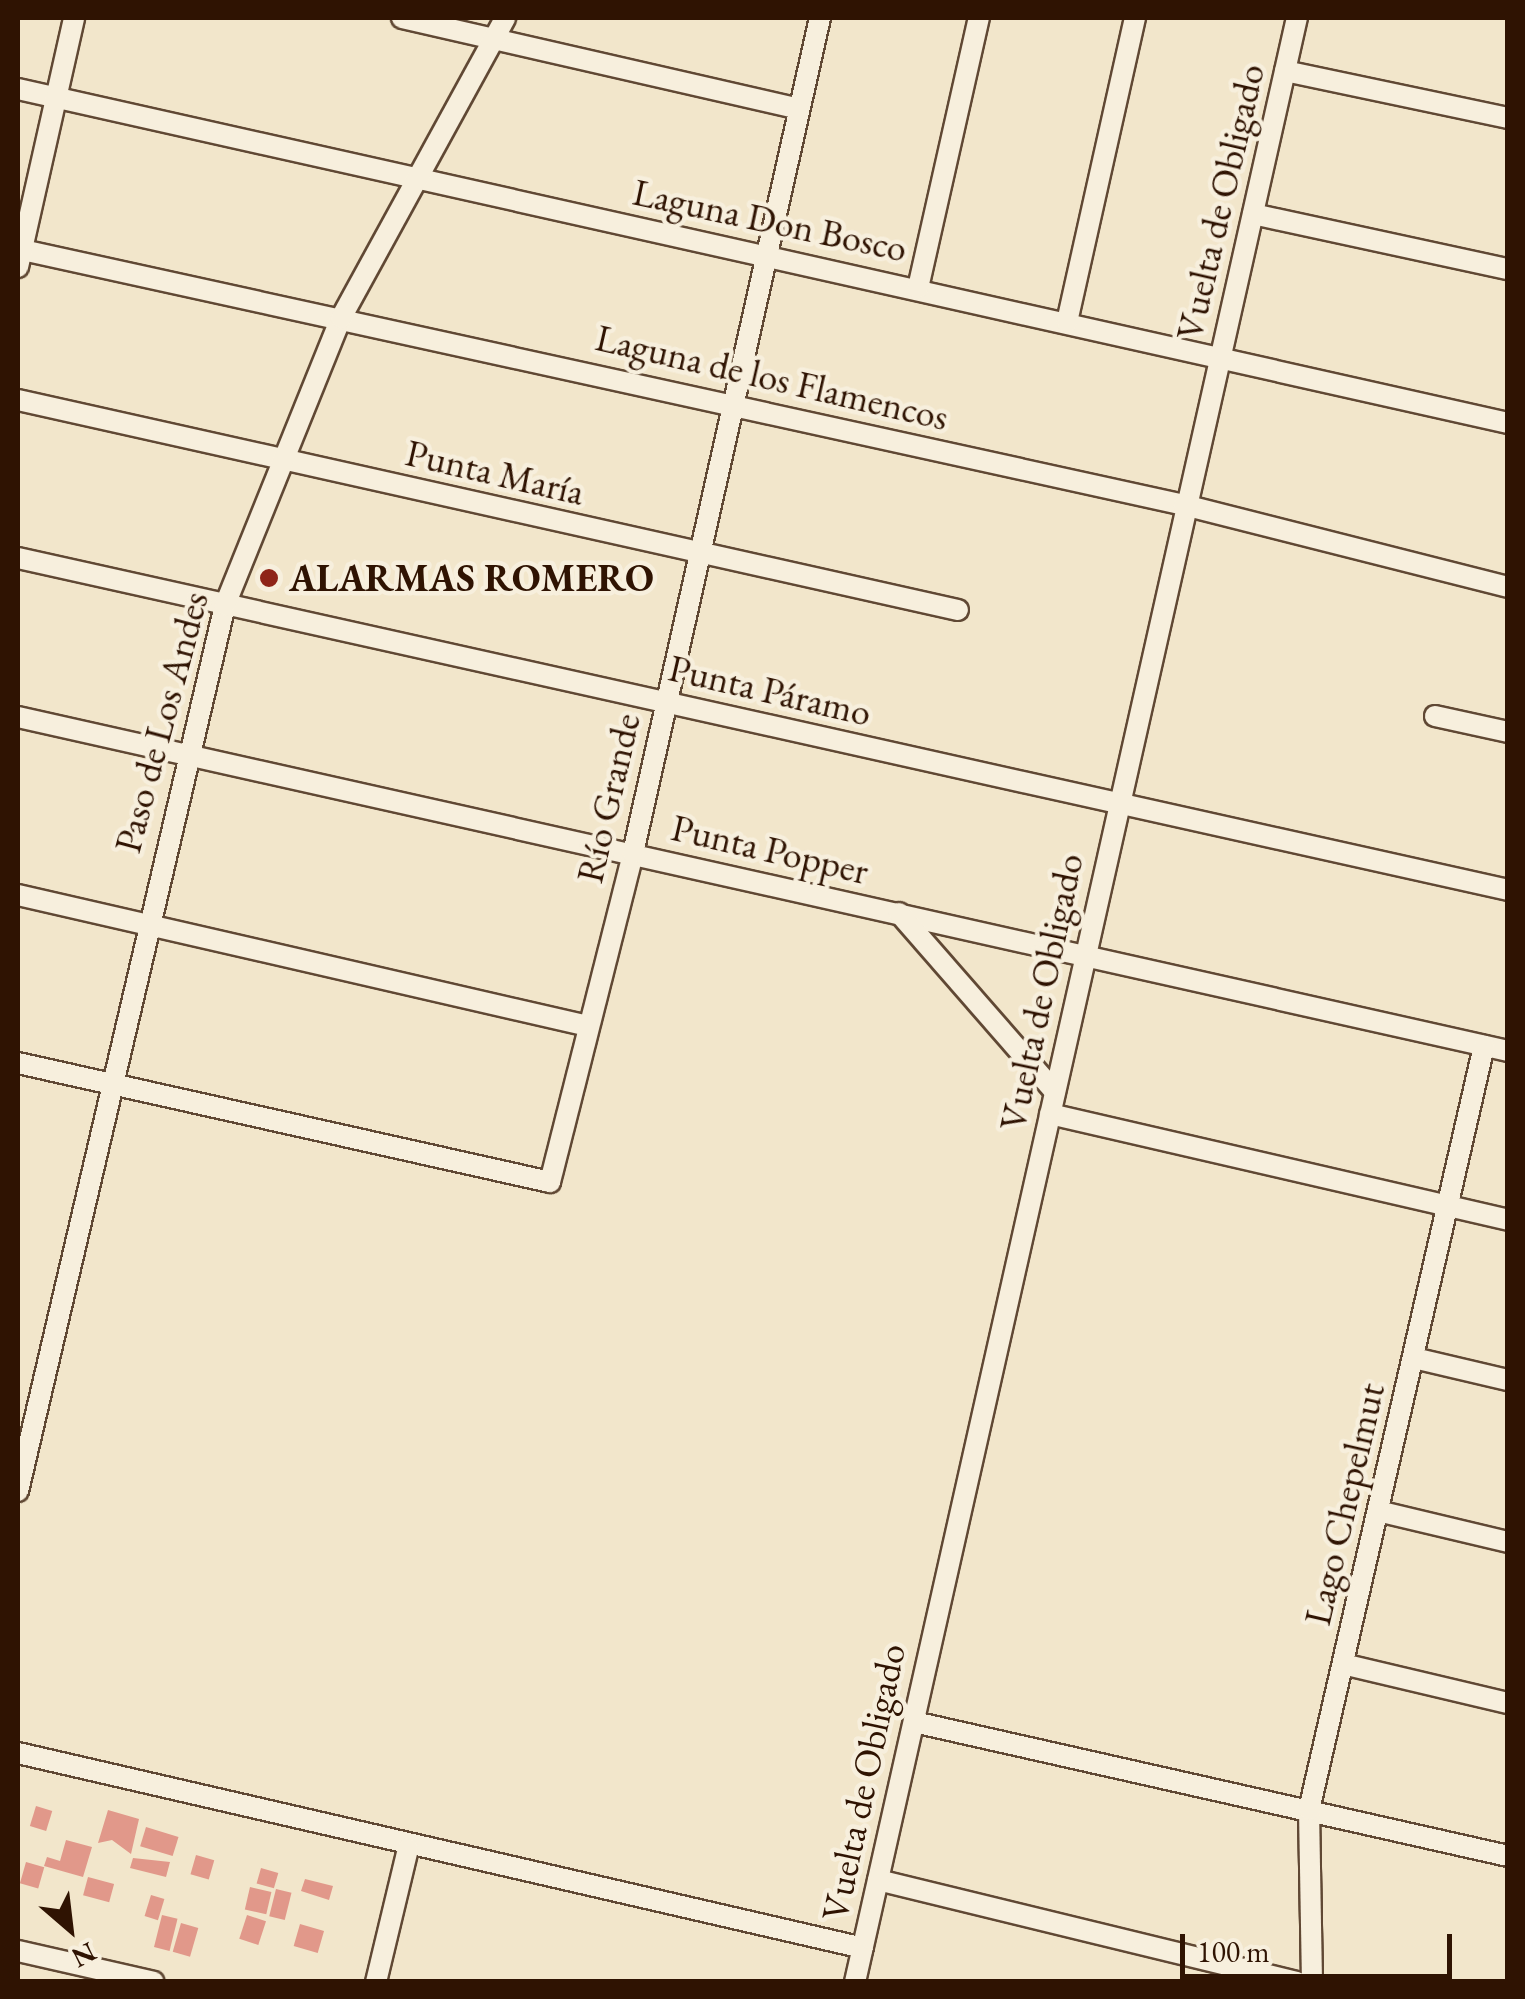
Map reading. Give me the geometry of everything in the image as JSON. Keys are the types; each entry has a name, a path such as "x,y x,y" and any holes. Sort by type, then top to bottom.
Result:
{"street":[{"path":"19,255 74,18"},
{"path":"402,18 800,109"},
{"name":"Paso de Los Andes","path":"18,1492 24,1434 112,1082 184,754 225,604 280,460 341,318 505,18"},
{"name":"Río Grande","path":"112,1082 550,1182 633,854 730,404 768,255 820,18"},
{"path":"918,288 979,18"},
{"path":"1067,322 1135,18"},
{"name":"Vuelta de Obligado","path":"854,1982 1056,1092 1184,505 1297,18"},
{"path":"1285,71 1508,118"},
{"name":"Laguna Don Bosco","path":"18,89 1508,423"},
{"path":"1253,214 1508,268"},
{"name":"Laguna de los Flamencos","path":"19,255 341,318 1184,505 1508,587"},
{"name":"Punta María","path":"18,400 958,610"},
{"name":"Punta Páramo","path":"18,558 1508,890"},
{"path":"1434,716 1508,732"},
{"name":"Punta Popper","path":"18,717 1508,1051"},
{"path":"18,895 588,1026"},
{"path":"899,914 1056,1092"},
{"name":"Lago Chepelmut","path":"1312,1982 1308,1810 1484,1046"},
{"path":"18,1062 112,1082"},
{"path":"1050,1114 1508,1220"},
{"path":"1414,1358 1508,1380"},
{"path":"1378,1511 1508,1542"},
{"path":"1343,1664 1508,1703"},
{"path":"914,1722 1508,1856"},
{"path":"18,1753 408,1849 863,1948"},
{"path":"376,1982 408,1849"},
{"path":"878,1880 1297,1982"},
{"path":"18,1951 154,1982"}],"building":[{"path":"36,1806 52,1811 46,1831 30,1826"},
{"path":"108,1810 139,1819 131,1854 112,1840 98,1843"},
{"path":"146,1827 179,1837 173,1856 140,1846"},
{"path":"66,1840 92,1847 83,1877 44,1866 47,1857 60,1861"},
{"path":"196,1855 214,1860 209,1879 190,1874"},
{"path":"133,1858 170,1862 166,1877 130,1868"},
{"path":"26,1862 44,1867 38,1888 20,1883"},
{"path":"261,1868 278,1873 274,1888 257,1883"},
{"path":"88,1877 114,1884 109,1902 83,1895"},
{"path":"305,1879 333,1886 329,1900 301,1891"},
{"path":"250,1887 271,1892 266,1914 245,1909"},
{"path":"276,1889 292,1893 285,1920 269,1916"},
{"path":"151,1895 164,1899 158,1920 145,1916"},
{"path":"162,1915 178,1919 170,1951 154,1947"},
{"path":"247,1915 266,1921 258,1945 239,1939"},
{"path":"181,1923 198,1928 190,1957 173,1952"},
{"path":"300,1924 324,1931 318,1953 294,1946"}],"place":[{"name":"ALARMAS ROMERO","path":"269,578"}]}
